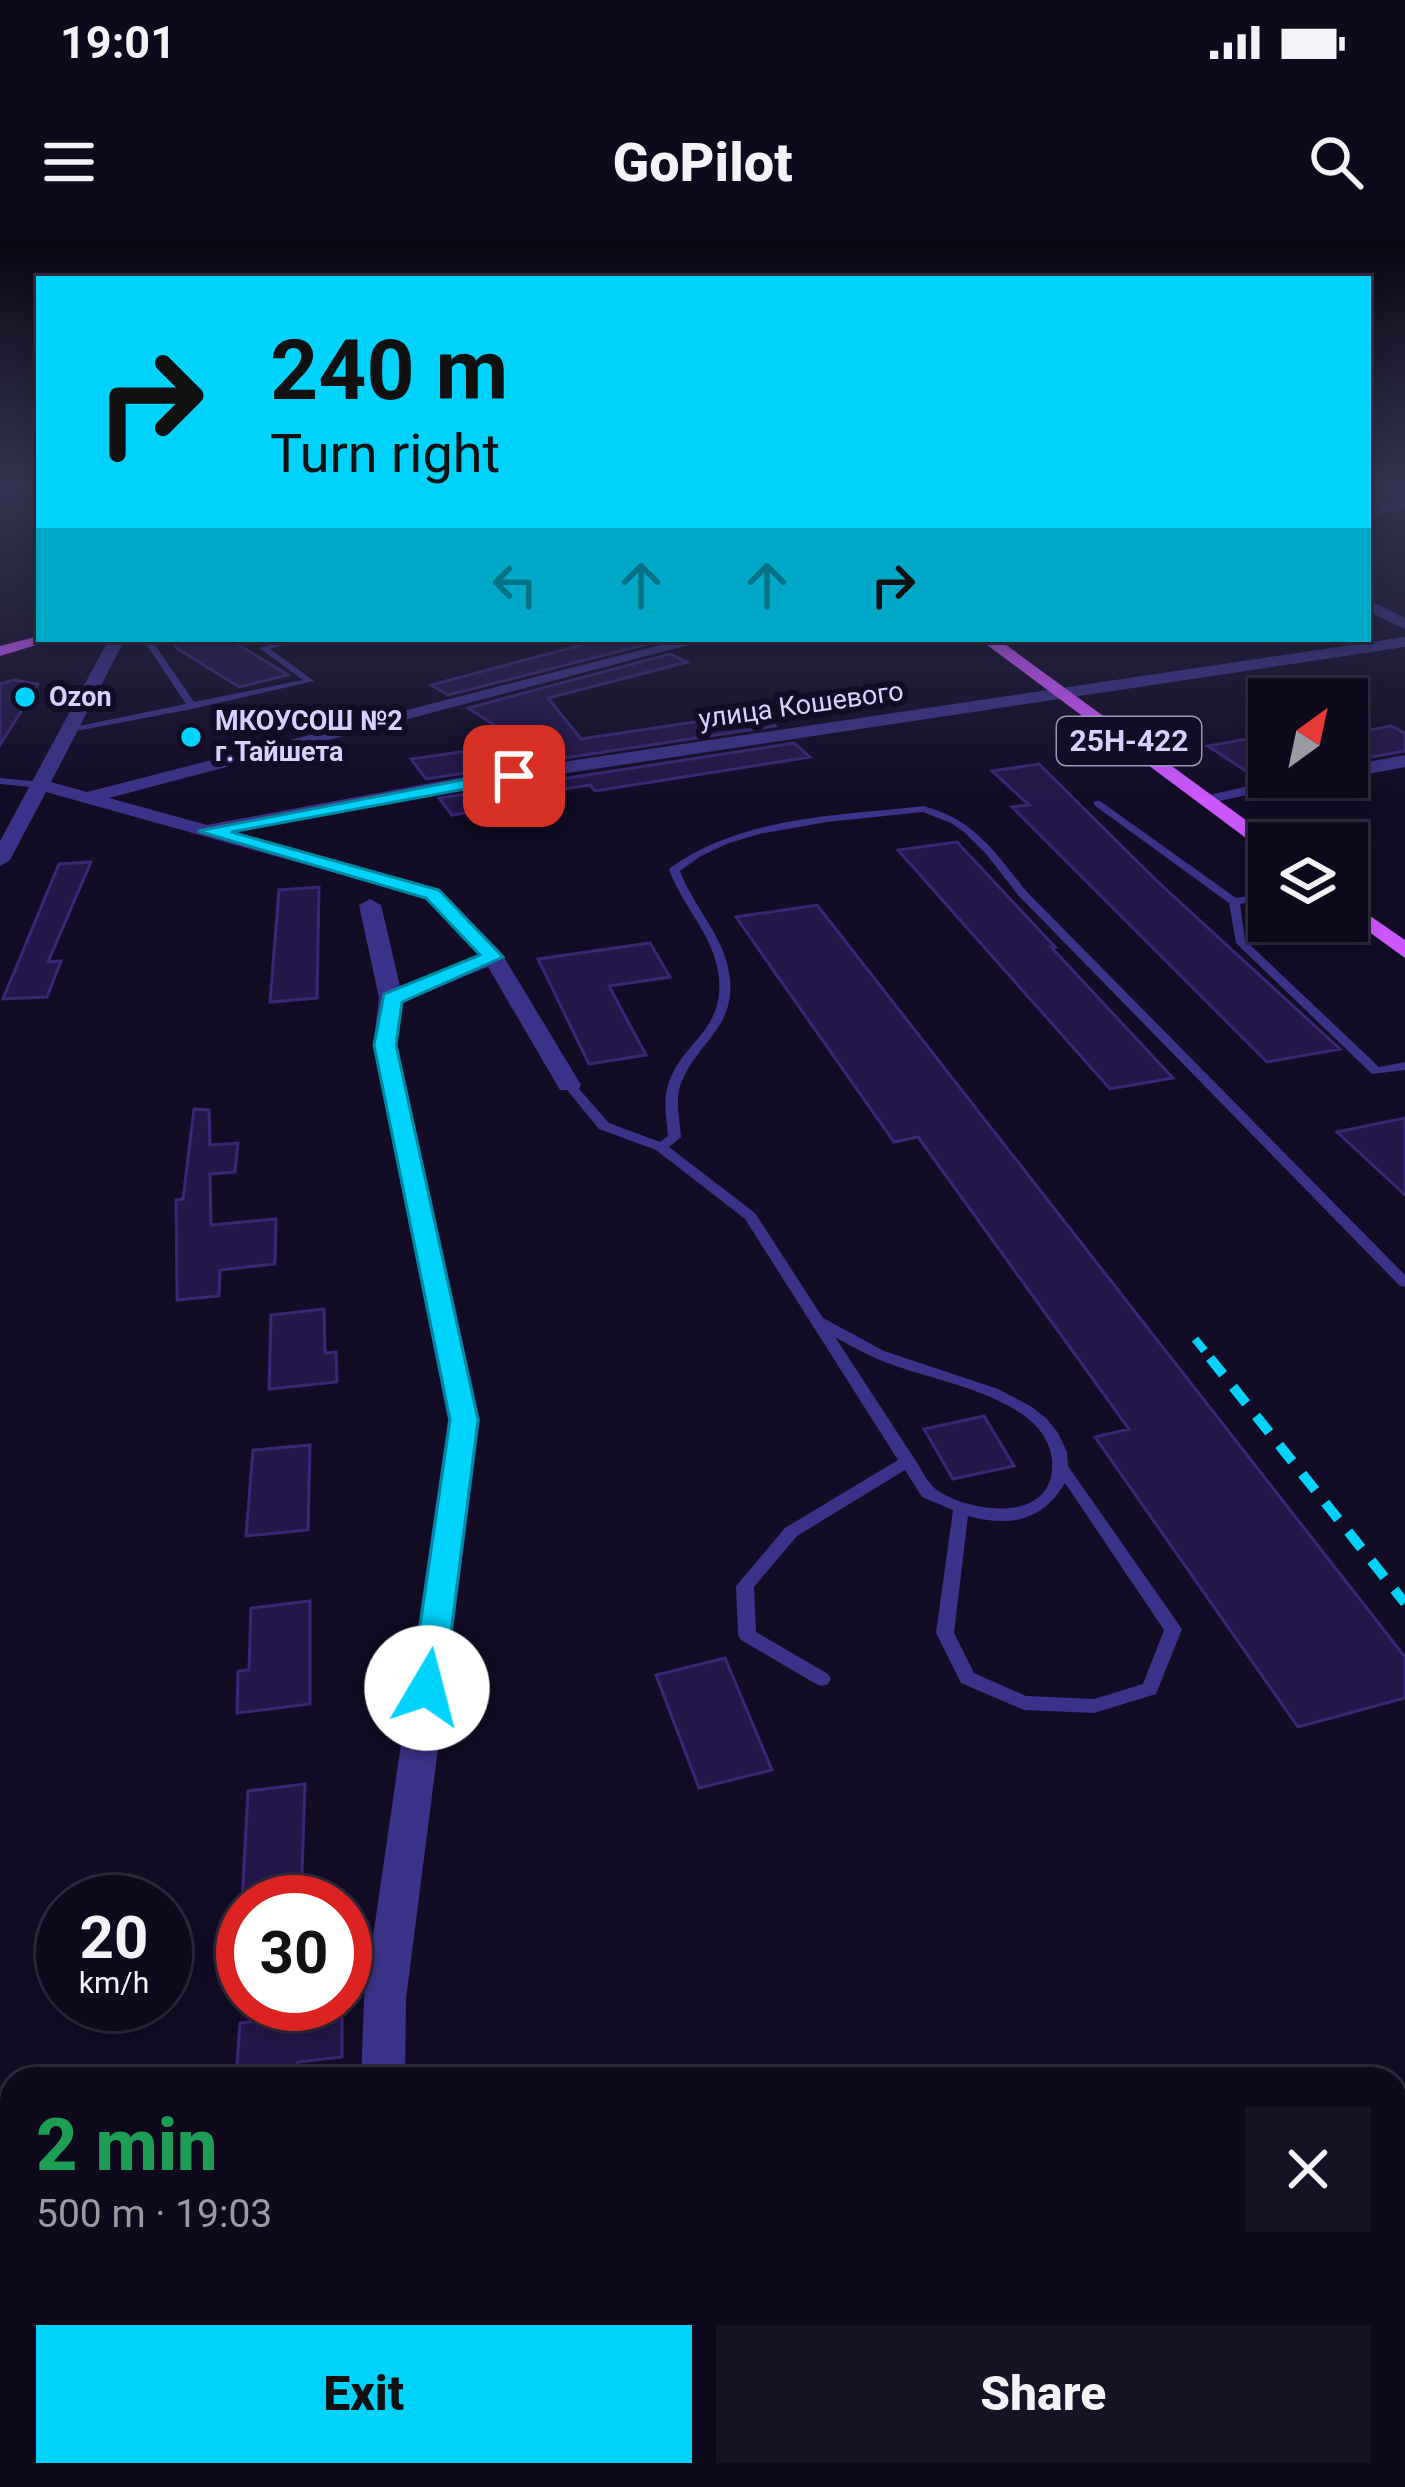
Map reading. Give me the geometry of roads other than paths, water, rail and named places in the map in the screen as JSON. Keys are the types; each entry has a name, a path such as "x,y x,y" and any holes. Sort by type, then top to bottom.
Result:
{"main road":[{"path":"0,651 37,642"},
{"name":"25Н-422","path":"991,642 1248,830"},
{"path":"1368,922 1405,951"}],"street":[{"path":"1371,607 1405,624"},
{"path":"0,860 114,642"},
{"path":"87,797 692,642"},
{"name":"улица Кошевого","path":"207,831 468,782 1405,642"},
{"path":"1368,768 1405,761"},
{"path":"41,785 432,894 493,957 569,1085"},
{"path":"1206,798 1248,790"},
{"path":"370,905 392,998 385,1045 464,1420 385,1999 383,2067"},
{"path":"392,998 493,957"}],"lane":[{"path":"160,642 151,644 191,706"},
{"path":"69,731 310,681 263,648 288,642"},
{"path":"0,781 41,785"},
{"path":"1097,803 1234,902 1240,941 1376,1071 1405,1066"},
{"path":"661,1148 675,1137 674,1084 718,1027 725,976 710,933 680,892 674,870 705,847 737,837 923,809 940,812 969,830 1022,893 1405,1283"},
{"path":"1234,902 1248,900"},
{"path":"569,1085 604,1126 661,1148 750,1216 928,1493 961,1508 1014,1516 1044,1501 1064,1470"},
{"path":"821,1322 877,1353 1027,1410 1055,1435 1064,1470 1173,1629 1150,1689 1094,1706 1024,1703 968,1678 945,1634 961,1508"},
{"path":"822,1679 747,1635 745,1586 791,1532 908,1461"}],"railway":[{"path":"1195,1339 1213,1361"},
{"path":"1210,1358 1405,1603"}],"place":[{"name":"Ozon","path":"25,697"},
{"name":"МКОУСОШ №2 г.Тайшета","path":"191,737"}]}
